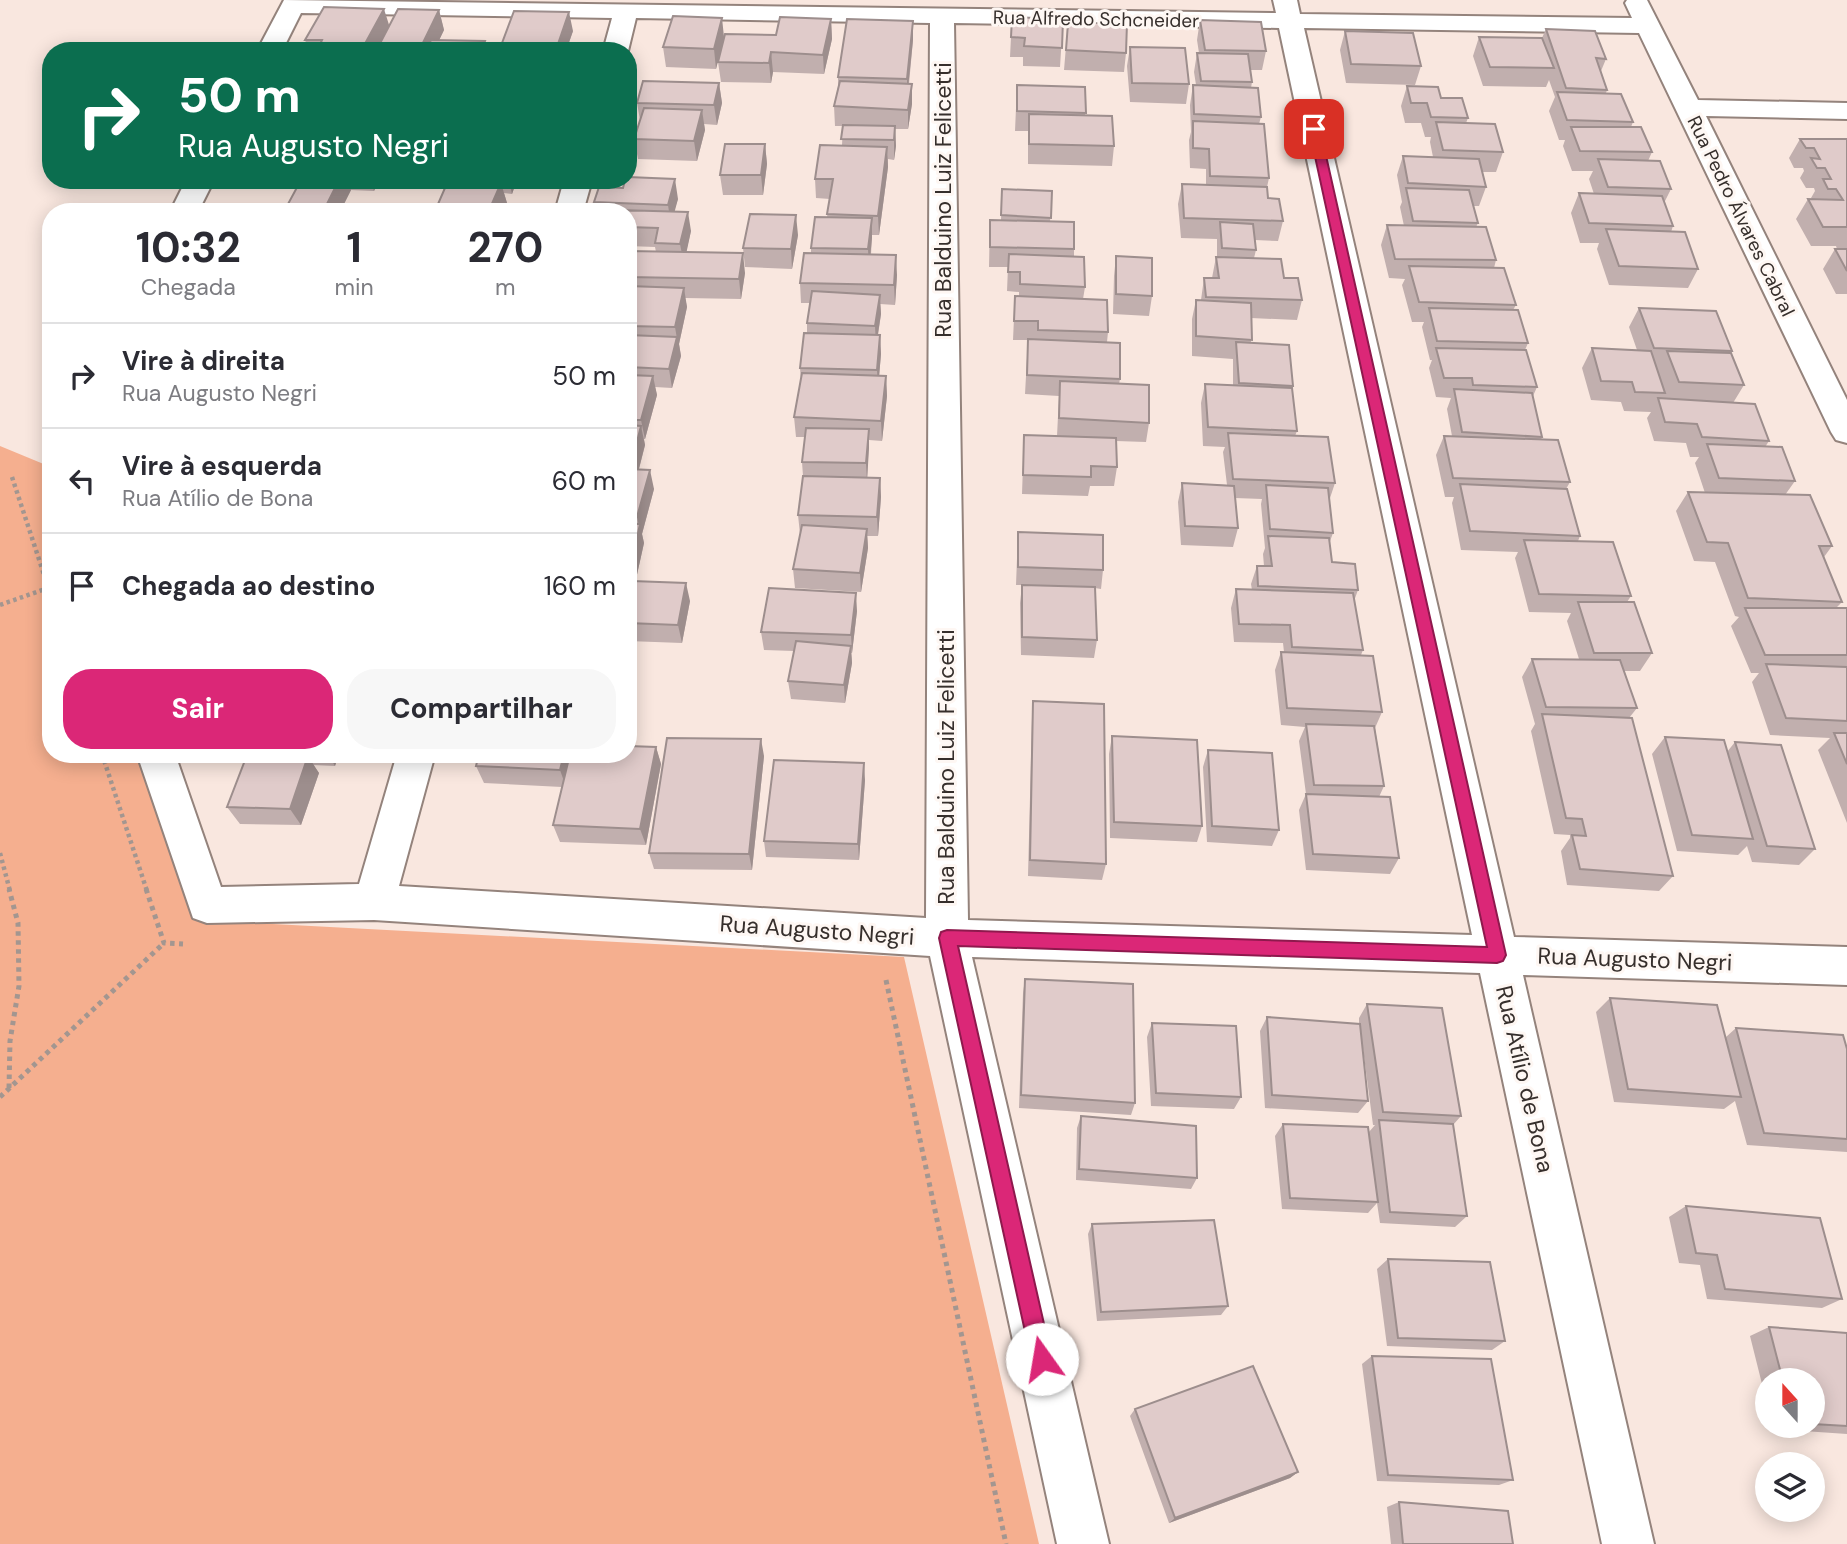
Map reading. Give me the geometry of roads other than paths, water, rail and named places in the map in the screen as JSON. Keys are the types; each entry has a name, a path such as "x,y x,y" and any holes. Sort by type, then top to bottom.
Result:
{"street":[{"name":"Rua Pedro Álvares Cabral","path":"1635,0 1846,426"},
{"name":"Rua Alfredo Schcneider","path":"294,3 942,16 1288,11 1648,26"},
{"path":"273,42 294,3"},
{"path":"617,42 626,11"},
{"name":"Rua Atílio de Bona","path":"1288,11 1628,1544"},
{"name":"Rua Balduino Luiz Felicetti","path":"942,16 947,938 1083,1544"},
{"path":"1688,108 1847,111"},
{"name":"Rua Augusto Negri","path":"159,763 207,905 374,902 947,938 1847,966"},
{"path":"374,902 413,763"}]}
